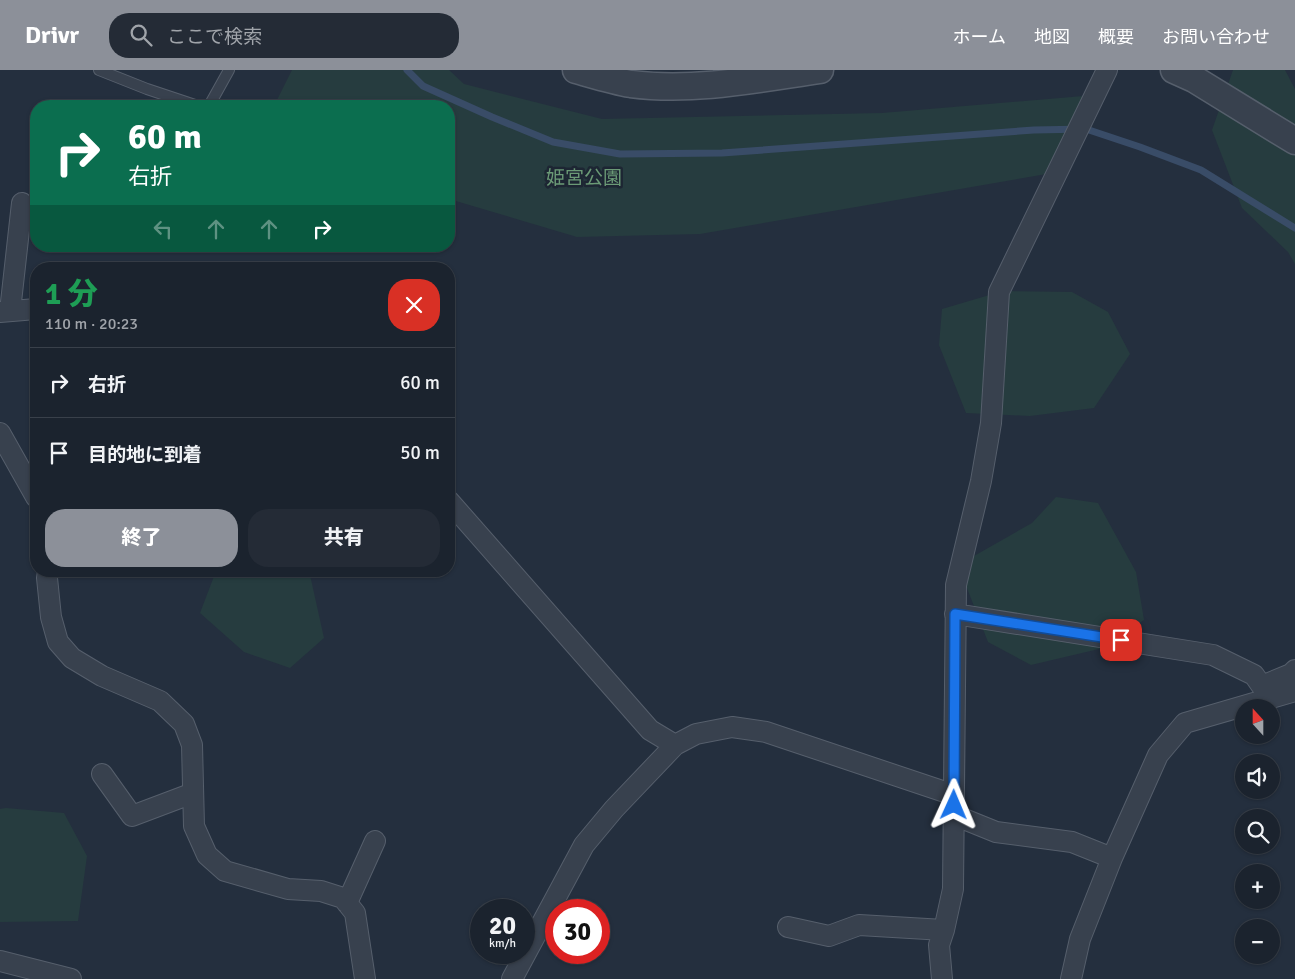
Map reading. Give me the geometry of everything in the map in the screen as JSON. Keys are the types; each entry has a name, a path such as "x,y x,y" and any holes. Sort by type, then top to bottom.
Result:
{"street":[{"path":"576,70 630,84 671,86 719,85 820,70"},
{"path":"942,979 939,945 952,889 956,585 991,424 1000,292 1107,70"},
{"path":"1174,70 1194,79 1295,141"},
{"path":"22,203 5,311 30,309"},
{"path":"0,433 30,486"},
{"path":"455,508 650,730 675,745"},
{"path":"47,577 51,618 58,642 72,658 102,676 160,701 184,724 192,746 194,826 208,855 225,871 288,889 321,891 343,898 355,913 365,979"},
{"path":"955,614 1213,655 1254,675 1266,692"},
{"path":"1071,979 1080,939 1112,858 1158,755 1185,723 1266,692 1295,670"},
{"path":"1266,692 1295,691"},
{"path":"512,979 584,845 614,809 675,745 696,734 732,728 766,732 954,794"},
{"path":"102,774 132,816 193,793"},
{"path":"954,815 996,832 1072,842 1112,858"},
{"path":"347,903 375,841"},
{"path":"788,927 829,936 860,925 944,930"},
{"path":"0,962 71,979"}],"lane":[{"path":"99,70 147,90 179,100"},
{"path":"213,100 229,70"}],"green space":[{"name":"姫宮公園","path":"292,70 449,70 464,84 602,119 882,113 1095,95 1058,172 700,234 577,237 455,201 455,100 277,100"},
{"path":"1233,70 1285,70 1295,89 1295,264 1288,252 1242,208 1212,130"},
{"path":"1003,291 1072,292 1108,312 1130,354 1094,408 1030,416 966,413 939,345 942,309"},
{"path":"1056,497 1098,503 1136,572 1144,620 1099,649 1031,665 988,642 965,583 967,560 1032,523"},
{"path":"214,577 310,577 324,638 290,668 244,652 200,613"},
{"path":"0,809 64,813 87,856 78,921 0,922"}],"waterway":[{"path":"407,70 423,86 454,100"},
{"path":"455,100 553,142 620,154 722,153 1034,130 1086,129 1201,170 1295,228"}],"route":[{"path":"954,805 955,614 1121,640"}]}
